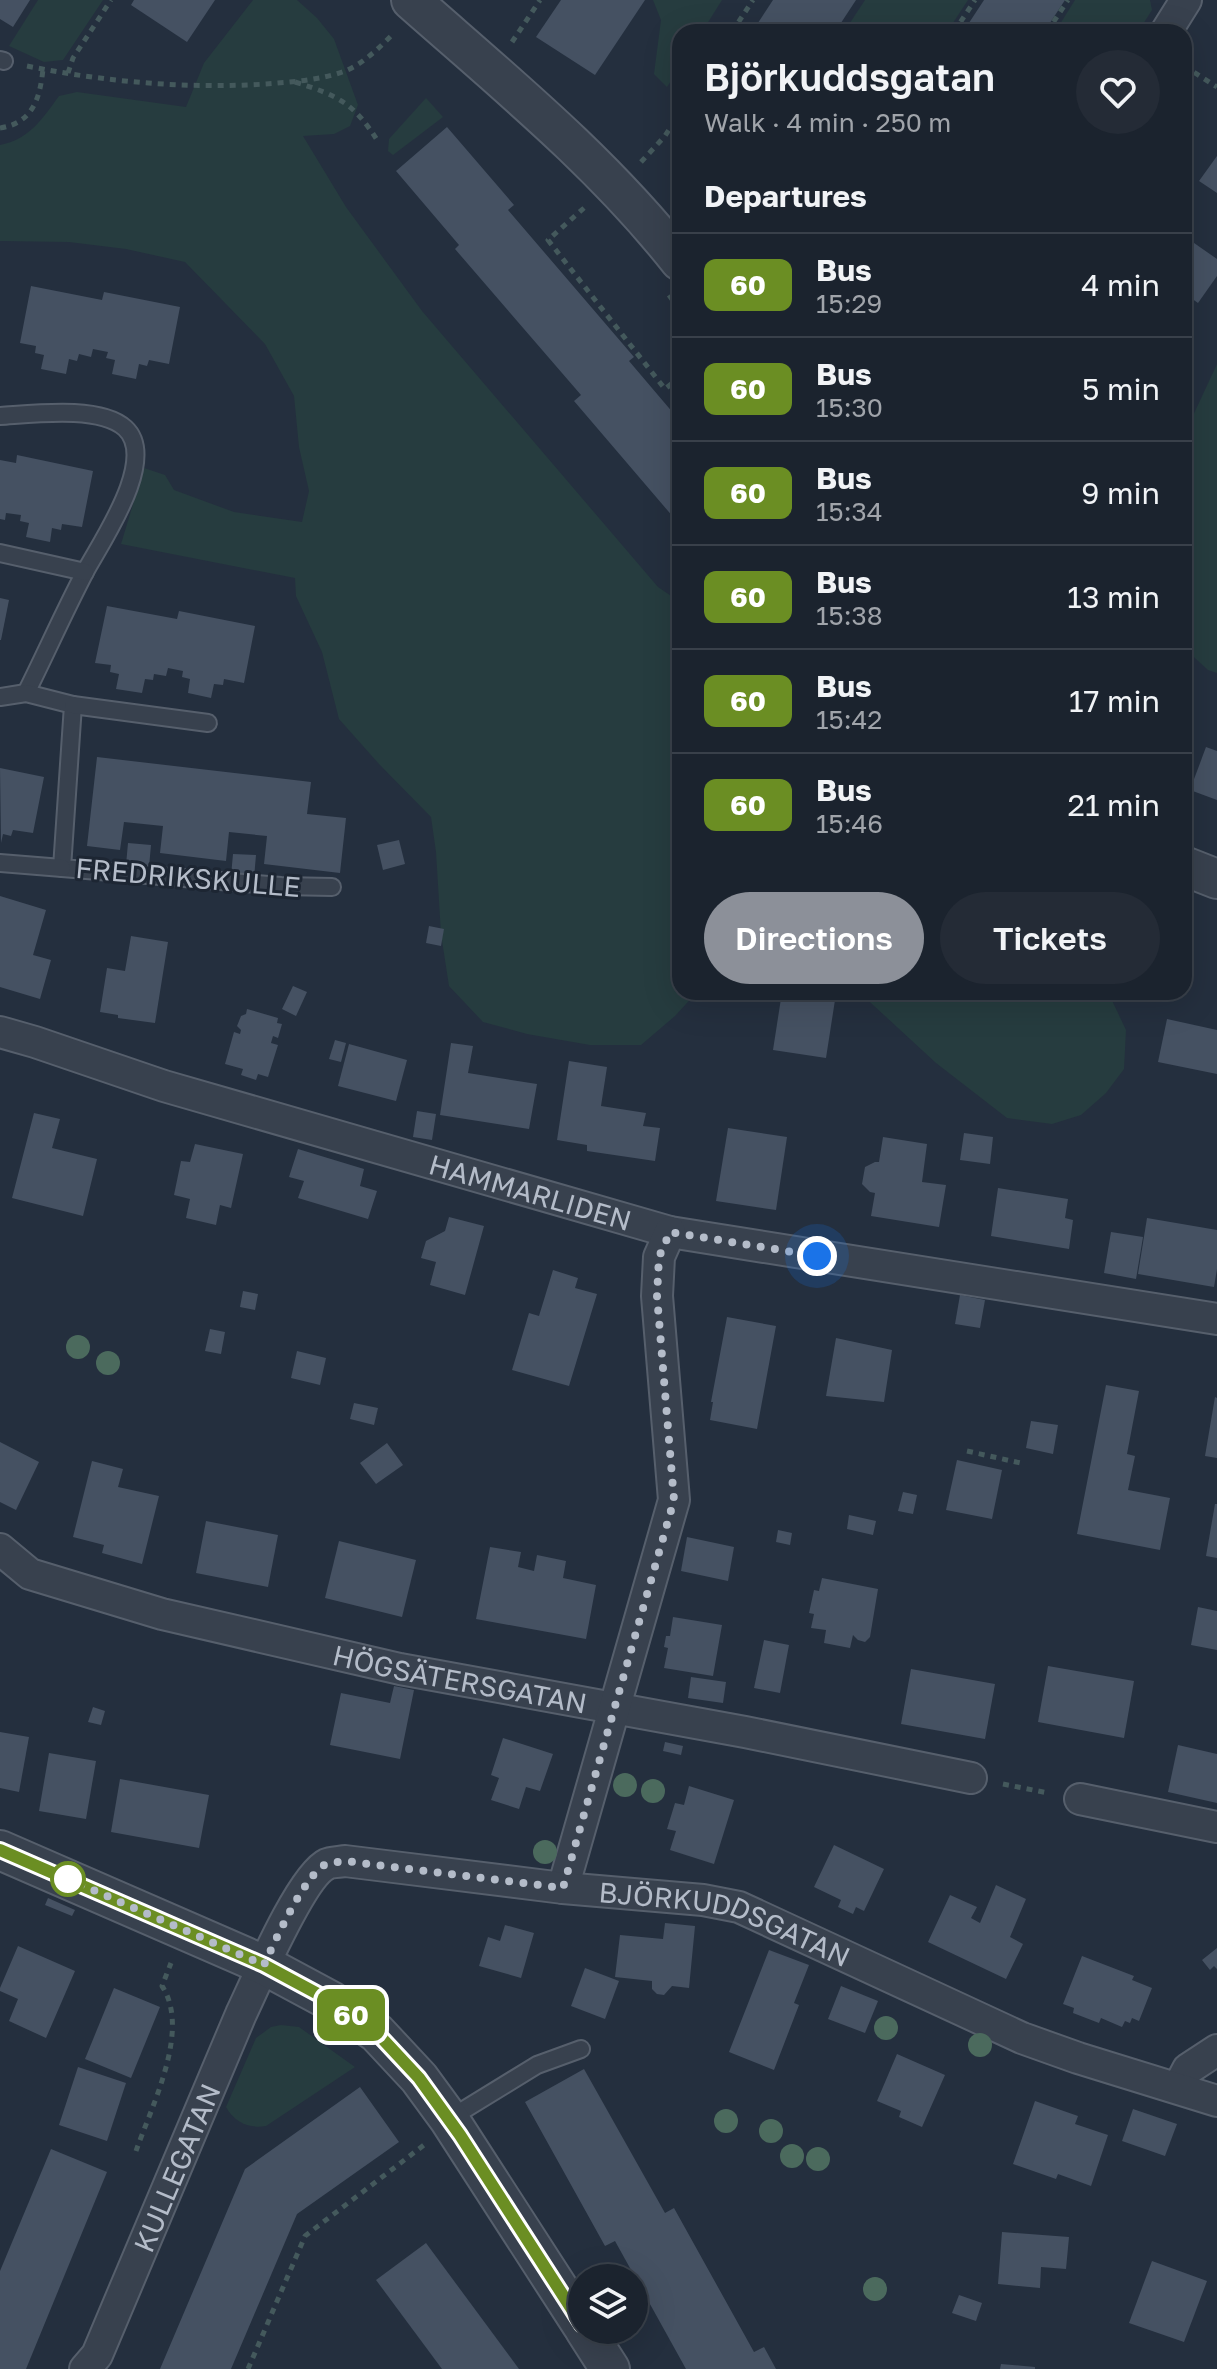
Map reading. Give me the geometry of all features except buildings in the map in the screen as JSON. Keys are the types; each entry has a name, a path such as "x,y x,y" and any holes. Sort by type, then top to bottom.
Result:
{"street":[{"path":"1171,24 1186,0"},
{"path":"405,14 547,118 643,216 672,251"},
{"path":"1192,869 1217,879"},
{"name":"HAMMARLIDEN","path":"0,1032 164,1086 670,1232 1217,1319"},
{"path":"563,1888 674,1500 657,1296 659,1257 670,1232"},
{"name":"HÖGSÄTERSGATAN","path":"0,1549 30,1574 162,1614 400,1669 971,1778"},
{"path":"1080,1799 1217,1827"},
{"path":"0,1850 264,1965 331,2001 377,2033 419,2078 442,2136 568,2306"},
{"name":"BJÖRKUDDSGATAN","path":"264,1965 312,1877 327,1864 345,1861 563,1888 703,1900 739,1907 1022,2038 1217,2101"},
{"name":"KULLEGATAN","path":"85,2369 97,2355 264,1965"},
{"path":"1178,2088 1188,2069 1217,2050"},
{"path":"594,2344 610,2369"}],"lane":[{"path":"0,416 94,415 126,429 136,445 133,475 118,517 85,572 26,693"},
{"path":"0,553 85,572"},
{"path":"0,697 26,693 73,705 208,723"},
{"name":"FREDRIKSKULLE","path":"73,705 62,868 281,886 332,887"},
{"path":"0,863 62,868"},
{"path":"442,2136 537,2065 581,2049"}],"path":[{"path":"68,73 73,58 111,0"},
{"path":"511,44 540,0"},
{"path":"737,24 753,0"},
{"path":"959,24 975,0"},
{"path":"1052,24 1068,0"},
{"path":"2,61 68,73 175,86 293,82 349,69 385,42 405,14"},
{"path":"0,128 12,126 26,117 39,92 43,69"},
{"path":"1192,71 1217,87"},
{"path":"293,82 332,95 359,112 379,143"},
{"path":"639,164 672,125"},
{"path":"590,202 548,240 665,389 672,383"},
{"path":"967,1451 1025,1464"},
{"path":"971,1778 1080,1799"},
{"path":"136,2151 171,2047 174,2028 169,1997 162,1986 173,1957 182,1961"},
{"path":"248,2369 305,2236 428,2142 442,2136"}],"green space":[{"path":"38,0 103,0 63,60 44,62 9,46"},
{"path":"253,0 297,0 317,18 334,39 358,105 350,126 334,134 303,136 346,207 422,311 658,587 672,597 672,1000 690,1000 641,1045 590,1045 527,1034 483,1022 449,986 441,934 431,817 339,719 322,652 296,596 295,578 121,544 144,468 165,475 174,490 234,512 302,522 309,491 299,447 294,396 265,344 185,262 126,249 69,242 0,241 0,145 27,133 59,96 77,92 186,107 204,63"},
{"path":"653,0 722,0 707,24 672,24 672,79 667,87 654,74 661,20"},
{"path":"865,0 968,0 952,24 849,24"},
{"path":"1075,0 1150,0 1152,10 1143,24 1060,24"},
{"path":"426,98 443,117 393,155 388,151 389,139"},
{"path":"1217,364 1217,673 1208,670 1192,655 1192,418"},
{"path":"868,1000 1112,1000 1126,1030 1124,1069 1106,1093 1081,1115 1052,1124 1007,1118 936,1063"},
{"path":"271,2027 299,2027 355,2067 266,2126 248,2125 233,2117 226,2107 256,2038"}],"bus line":[{"name":"60","path":"0,1850 264,1965 331,2001 377,2033 419,2078 460,2135 568,2303"}],"route":[{"path":"68,1879 264,1965 312,1877 327,1864 345,1861 563,1888 674,1500 657,1296 659,1257 670,1232 817,1256"}]}
